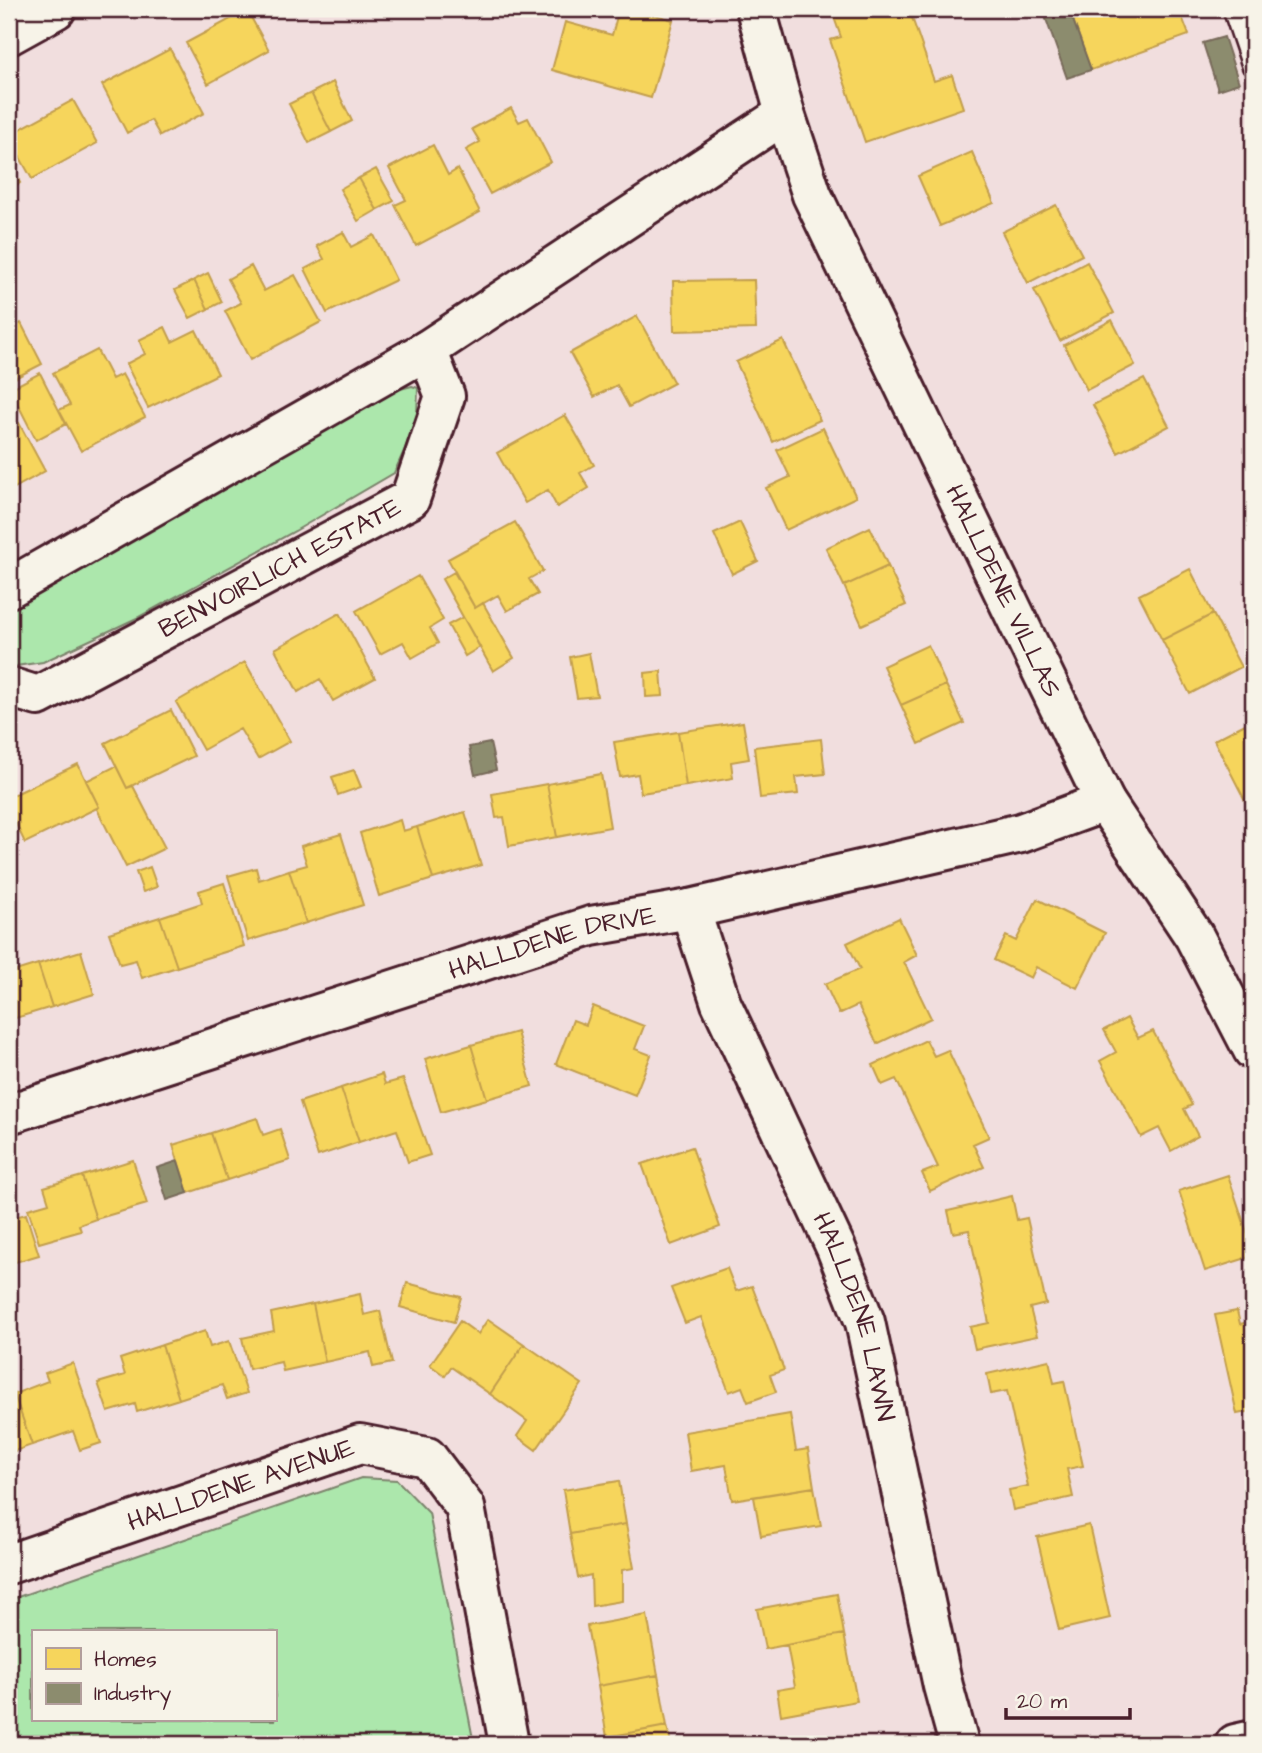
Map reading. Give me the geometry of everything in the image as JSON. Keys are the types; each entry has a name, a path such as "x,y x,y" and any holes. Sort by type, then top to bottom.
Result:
{"street":[{"path":"13,24 56,9"},
{"name":"HALLDENE VILLAS","path":"755,9 812,195 1105,802 1194,936 1253,1050"},
{"path":"9,588 427,349 785,114"},
{"name":"BENVOIRLICH ESTATE","path":"9,687 38,696 410,499 444,396 427,349"},
{"name":"HALLDENE DRIVE","path":"9,1114 591,926 690,909 1021,833 1105,802"},
{"name":"HALLDENE LAWN","path":"690,909 721,1003 836,1248 864,1322 958,1744"},
{"name":"HALLDENE AVENUE","path":"9,1564 360,1444 427,1457 465,1507 509,1744"},
{"path":"1235,1744 1253,1740"}],"lane":[{"path":"1234,9 1253,65"}],"green space":[{"path":"412,386 418,388 417,417 394,473 139,617 43,662 9,667 9,609 400,389"},
{"path":"361,1478 397,1480 429,1513 474,1744 9,1744 9,1600"}],"building: Homes":[{"path":"619,9 634,9 673,20 651,98 552,70 565,22 612,35"},
{"path":"831,9 874,9 875,12 884,9 909,9 934,81 952,75 963,108 865,142 830,40 841,37"},
{"path":"1105,9 1179,9 1189,35 1091,70 1073,20"},
{"path":"247,10 269,50 208,84 186,43"},
{"path":"170,49 204,113 160,136 151,120 127,133 102,85"},
{"path":"333,82 352,121 331,132 311,93"},
{"path":"311,93 331,132 309,143 289,104"},
{"path":"73,100 97,143 32,179 9,135"},
{"path":"511,108 519,122 528,118 551,162 490,194 466,150 480,142 472,129"},
{"path":"433,145 448,175 458,169 480,212 416,246 395,205 406,200 389,168"},
{"path":"972,152 994,203 940,226 918,176"},
{"path":"9,163 20,183 9,190"},
{"path":"376,169 394,201 377,210 359,178"},
{"path":"359,178 377,210 358,221 340,189"},
{"path":"1056,205 1082,255 1028,283 1002,232"},
{"path":"343,232 351,247 374,235 396,280 327,313 305,269 324,259 317,246"},
{"path":"1087,262 1114,313 1060,341 1034,290"},
{"path":"251,266 264,291 295,275 321,322 250,360 225,311 241,303 228,279"},
{"path":"208,273 222,302 208,309 194,280"},
{"path":"194,280 208,309 190,318 175,290"},
{"path":"754,280 756,329 674,331 673,281"},
{"path":"637,316 674,383 629,407 617,385 594,397 570,353"},
{"path":"1112,320 1135,365 1087,390 1064,345"},
{"path":"21,323 42,364 9,381 9,329"},
{"path":"165,327 172,342 196,330 218,374 148,408 126,364 145,354 139,340"},
{"path":"783,340 820,420 773,442 736,362"},
{"path":"97,350 112,379 122,374 145,417 81,451 59,410 70,405 53,373"},
{"path":"40,373 66,424 36,440 10,389"},
{"path":"1144,379 1169,426 1118,453 1093,405"},
{"path":"565,415 594,465 580,473 589,488 557,507 548,490 525,503 497,453"},
{"path":"19,423 45,471 9,491 9,429"},
{"path":"823,428 856,497 786,530 766,488 790,477 777,450"},
{"path":"515,522 543,571 529,579 538,594 507,611 498,595 475,608 448,559"},
{"path":"740,522 758,561 732,574 714,534"},
{"path":"870,527 888,566 844,586 826,548"},
{"path":"888,566 906,605 862,625 844,586"},
{"path":"1190,569 1213,614 1162,640 1139,595"},
{"path":"454,572 475,608 483,603 514,658 493,671 442,579"},
{"path":"418,576 443,620 430,628 438,643 412,658 403,642 380,654 356,611"},
{"path":"340,613 375,678 333,701 320,679 298,692 275,649"},
{"path":"1213,614 1241,667 1190,694 1162,640"},
{"path":"463,617 480,647 465,656 448,625"},
{"path":"928,645 946,685 901,705 883,666"},
{"path":"589,653 597,696 577,698 570,657"},
{"path":"245,662 290,741 258,759 240,729 203,750 176,702"},
{"path":"661,671 663,696 646,697 645,673"},
{"path":"946,685 964,723 919,744 901,705"},
{"path":"171,710 194,756 127,788 105,743"},
{"path":"1253,720 1253,816 1214,740"},
{"path":"743,722 749,759 731,762 733,778 686,786 678,732"},
{"path":"678,732 686,786 641,793 638,774 620,777 614,742"},
{"path":"821,739 825,774 796,777 798,794 760,798 754,747"},
{"path":"78,764 99,807 25,843 9,809 9,797"},
{"path":"116,766 127,788 133,786 165,848 126,867 86,781"},
{"path":"354,770 361,787 338,795 332,777"},
{"path":"601,774 610,827 557,837 547,784"},
{"path":"547,784 557,837 509,846 504,817 496,818 492,794"},
{"path":"465,812 481,865 433,879 417,827"},
{"path":"400,820 403,831 417,827 433,879 379,896 360,833"},
{"path":"341,834 363,905 306,923 289,870 307,865 301,846"},
{"path":"150,867 157,887 143,892 136,872"},
{"path":"256,868 259,880 289,870 306,923 248,941 228,876"},
{"path":"224,883 244,946 177,967 160,917 202,903 199,891"},
{"path":"1037,899 1105,933 1077,988 1036,967 1031,978 994,960 1006,936 1016,941"},
{"path":"160,917 177,967 142,978 136,960 120,964 109,933"},
{"path":"899,918 917,955 904,962 931,1018 877,1044 858,1005 839,1014 825,984 860,969 847,943"},
{"path":"81,951 94,994 52,1007 38,964"},
{"path":"38,964 52,1007 9,1020 9,973"},
{"path":"593,1006 644,1026 635,1049 651,1055 635,1095 556,1064 573,1020 586,1025"},
{"path":"1127,1018 1138,1038 1153,1031 1192,1105 1184,1109 1198,1136 1171,1151 1159,1128 1141,1137 1100,1061 1116,1052 1104,1030"},
{"path":"517,1032 532,1086 487,1099 471,1045"},
{"path":"926,1040 934,1056 948,1050 989,1137 973,1144 984,1167 930,1191 922,1173 938,1167 896,1079 882,1085 873,1065"},
{"path":"471,1045 487,1099 441,1112 425,1059"},
{"path":"382,1074 385,1084 403,1079 430,1155 408,1162 397,1130 359,1142 341,1088"},
{"path":"341,1088 359,1142 318,1156 300,1102"},
{"path":"257,1118 263,1135 280,1129 290,1160 227,1180 211,1133"},
{"path":"211,1133 227,1180 188,1193 173,1145"},
{"path":"692,1147 720,1227 671,1245 642,1164"},
{"path":"133,1160 147,1204 96,1219 82,1176"},
{"path":"1228,1175 1253,1256 1205,1271 1179,1191"},
{"path":"82,1176 96,1219 79,1225 81,1231 39,1243 28,1209 49,1203 44,1187"},
{"path":"1012,1196 1017,1220 1027,1218 1046,1304 1030,1308 1037,1336 975,1349 970,1327 989,1323 969,1230 953,1233 948,1211"},
{"path":"9,1208 12,1218 26,1214 39,1255 9,1264"},
{"path":"727,1268 736,1291 752,1286 784,1370 770,1375 776,1392 748,1402 742,1387 729,1392 701,1317 685,1323 671,1288"},
{"path":"407,1283 461,1297 454,1322 400,1307"},
{"path":"360,1294 364,1315 380,1311 392,1363 373,1367 370,1352 325,1362 313,1304"},
{"path":"313,1304 325,1362 283,1371 281,1362 249,1369 242,1338 274,1331 271,1313"},
{"path":"1237,1311 1240,1324 1253,1321 1253,1419 1252,1411 1237,1414 1215,1315"},
{"path":"488,1319 524,1344 490,1394 451,1367 445,1376 430,1365 460,1321 478,1334"},
{"path":"205,1331 210,1347 229,1341 247,1393 227,1399 222,1385 179,1399 162,1345"},
{"path":"524,1344 582,1384 536,1450 517,1436 527,1421 490,1394"},
{"path":"162,1345 179,1399 137,1412 135,1404 108,1412 98,1383 125,1375 120,1359"},
{"path":"1049,1360 1054,1383 1064,1381 1083,1466 1067,1469 1073,1497 1013,1510 1009,1490 1028,1486 1007,1391 991,1394 987,1374"},
{"path":"73,1363 101,1443 80,1450 73,1431 32,1445 14,1394 48,1381 45,1373"},
{"path":"14,1394 32,1445 9,1453 9,1395"},
{"path":"790,1414 796,1451 808,1449 814,1487 732,1500 726,1465 691,1471 685,1432"},
{"path":"619,1481 626,1524 570,1534 563,1490"},
{"path":"1253,1485 1253,1600 1252,1600"},
{"path":"814,1487 821,1526 761,1536 754,1497"},
{"path":"626,1524 634,1568 622,1570 622,1601 592,1606 591,1575 578,1578 570,1534"},
{"path":"1089,1525 1110,1618 1059,1630 1037,1537"},
{"path":"837,1594 844,1634 765,1649 757,1609"},
{"path":"647,1615 658,1675 598,1686 587,1626"},
{"path":"844,1634 857,1701 781,1715 777,1690 795,1687 787,1645"},
{"path":"658,1675 667,1726 607,1737 598,1686"},
{"path":"667,1726 671,1744 599,1744 598,1739"}],"building: Industry":[{"path":"1069,9 1091,70 1067,78 1045,16"},
{"path":"1224,37 1239,83 1218,90 1203,43"},
{"path":"490,743 496,770 475,775 469,747"},
{"path":"178,1161 188,1193 167,1200 157,1168"}]}
